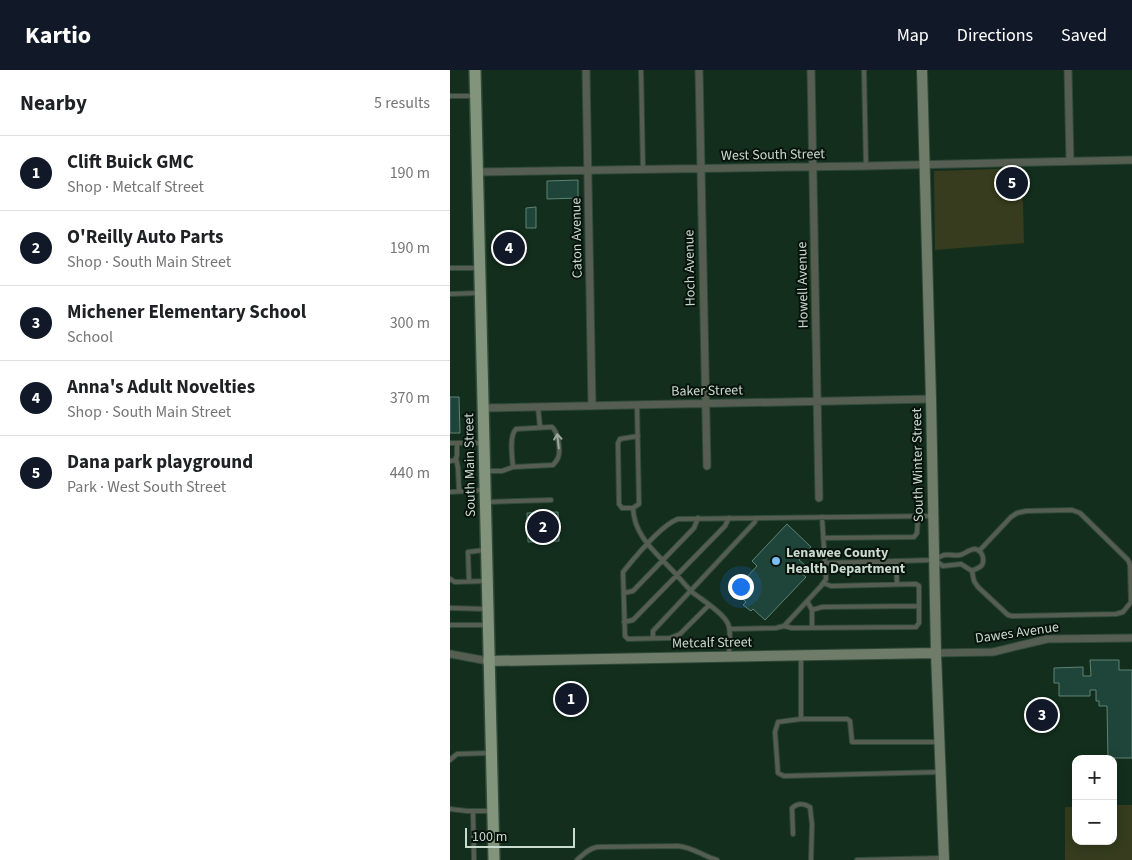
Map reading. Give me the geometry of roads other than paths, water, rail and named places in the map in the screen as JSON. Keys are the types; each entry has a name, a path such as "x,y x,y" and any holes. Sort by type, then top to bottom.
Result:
{"main road":[{"name":"South Main Street","path":"475,70 494,860"}],"street":[{"name":"Caton Avenue","path":"586,70 592,406"},
{"name":"Hoch Avenue","path":"699,70 707,466"},
{"name":"Howell Avenue","path":"811,70 819,498"},
{"name":"South Winter Street","path":"922,70 938,742 944,859"},
{"path":"1068,70 1070,161"},
{"name":"West South Street","path":"477,172 1132,160"},
{"name":"Baker Street","path":"483,408 931,399"},
{"name":"Dawes Avenue","path":"936,653 993,652 1047,639 1132,638"},
{"name":"Metcalf Street","path":"488,661 936,653"},
{"path":"450,654 488,661"}],"lane":[{"path":"641,70 643,170"},
{"path":"864,70 866,166"},
{"path":"450,96 476,96"},
{"path":"450,268 480,268"},
{"path":"450,292 459,294 480,293"},
{"path":"637,405 638,436 639,504 633,508 622,508 619,504 618,443 620,439 638,436"},
{"path":"538,407 540,427"},
{"path":"485,471 502,471 513,467 553,465 559,453 558,435 555,430 552,427 516,428 512,436 513,467"},
{"path":"450,443 484,443"},
{"path":"457,443 456,458 459,491"},
{"path":"450,461 456,460 456,458"},
{"path":"450,492 459,491 485,496 551,500"},
{"path":"633,508 637,526 647,544 691,591 727,622 730,629 729,656"},
{"path":"934,560 943,566 961,564 972,571 974,581 978,587 1008,615 1012,616 1116,614 1123,612 1131,602 1130,564 1128,560 1080,512 1072,510 1026,510 1017,512 979,551"},
{"path":"823,538 914,537 917,533 918,516"},
{"path":"709,605 680,634 670,638 628,639 625,636 623,572 647,544 672,521 678,519 933,516"},
{"path":"784,626 826,579 822,517"},
{"path":"624,593 633,591 694,528 698,518"},
{"path":"624,622 633,620 726,526 729,518"},
{"path":"653,638 653,631 754,524 757,518"},
{"path":"825,563 934,560 943,555 961,555 974,549 983,554 983,559 982,564 972,571"},
{"path":"469,581 468,552 486,550"},
{"path":"961,555 961,564"},
{"path":"896,561 897,584"},
{"path":"450,579 455,582 487,581"},
{"path":"730,629 776,628 784,626 792,628 916,627 919,623 919,586 916,584 832,586 823,583"},
{"path":"807,602 812,610 812,628"},
{"path":"812,610 822,607 919,606"},
{"path":"450,608 487,608"},
{"path":"450,625 488,625"},
{"path":"800,655 801,719"},
{"path":"938,742 852,742 850,721 847,719 801,719 778,722 775,732 778,773 784,776 940,772"},
{"path":"450,760 457,754 491,752"},
{"path":"793,834 792,808 797,804 805,804 810,807 812,860"},
{"path":"450,809 492,811"},
{"path":"473,811 474,860"},
{"path":"578,860 591,848 597,847 668,846 685,847 717,860"},
{"path":"857,860 944,859"}],"place":[{"name":"Dana park playground","path":"1012,183"},
{"name":"Anna's Adult Novelties","path":"509,248"},
{"name":"O'Reilly Auto Parts","path":"543,527"},
{"name":"Lenawee County Health Department","path":"776,561"},
{"name":"Clift Buick GMC","path":"571,699"},
{"name":"Michener Elementary School","path":"1042,715"}]}
